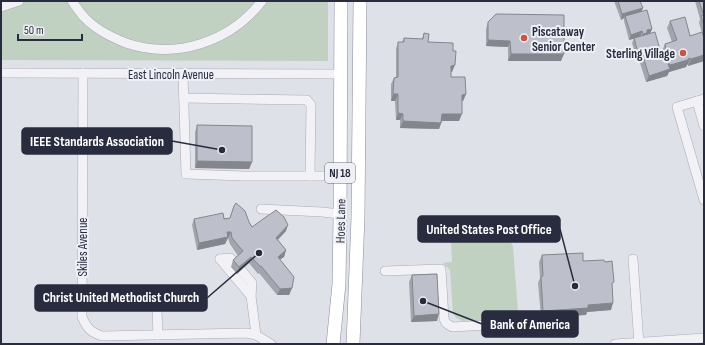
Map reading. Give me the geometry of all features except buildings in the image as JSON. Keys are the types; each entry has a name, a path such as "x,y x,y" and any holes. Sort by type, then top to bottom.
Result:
{"highway":[{"name":"Hoes Lane","path":"333,344 338,284 340,214 341,1"},
{"name":"Hoes Lane","path":"353,344 358,217 360,1"}],"street":[{"path":"1,6 18,1"},
{"path":"72,1 84,18 102,32 113,38 134,45 157,50 191,47 225,34 245,19 262,1"},
{"name":"East Lincoln Avenue","path":"1,73 340,74"},
{"name":"Skiles Avenue","path":"83,73 82,316 86,326 92,333 102,336 164,338 193,334 247,333 256,335 271,344"},
{"path":"183,74 186,174 340,176"},
{"path":"184,98 307,100 311,105 310,176"},
{"path":"704,126 700,100 677,107 704,200"},
{"path":"260,209 340,214"},
{"path":"251,296 220,259 230,258 252,283 251,296 256,335"},
{"path":"633,259 639,343"},
{"path":"385,271 441,268 444,319 449,326 524,323"},
{"path":"157,310 164,338"},
{"path":"193,334 193,344"},
{"path":"615,344 664,342 704,338"}],"green space":[{"path":"1,1 328,1 328,61 1,60"},
{"path":"503,237 510,240 513,247 518,312 515,318 463,321 456,318 453,313 450,270 443,263 452,262 451,240"}],"place":[{"name":"Piscataway Senior Center","path":"524,38"},
{"name":"Sterling Village","path":"683,53"},
{"name":"IEEE Standards Association","path":"222,150"},
{"name":"Christ United Methodist Church","path":"259,253"},
{"name":"United States Post Office","path":"575,286"},
{"name":"Bank of America","path":"423,301"}]}
